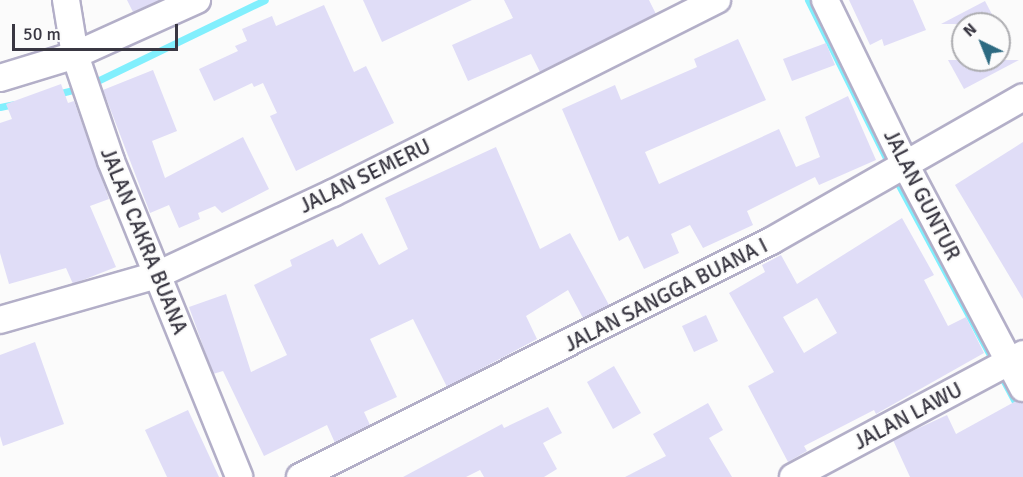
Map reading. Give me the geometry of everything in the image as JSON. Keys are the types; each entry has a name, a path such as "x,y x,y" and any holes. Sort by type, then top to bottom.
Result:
{"street":[{"name":"JALAN CAKRA BUANA","path":"66,0 75,55 111,161 239,477"},
{"path":"0,78 75,55 197,0"},
{"name":"JALAN SEMERU","path":"0,320 157,275 333,193 717,0"},
{"name":"JALAN GUNTUR","path":"825,0 906,166 1016,358 1023,388"},
{"name":"JALAN SANGGA BUANA I","path":"300,477 771,242 1023,97"},
{"name":"JALAN LAWU","path":"793,477 1016,358"}],"building":[{"path":"127,0 160,0 133,12"},
{"path":"363,0 472,0 382,42"},
{"path":"504,0 649,0 656,14 540,72 531,54 468,81 452,45 513,18"},
{"path":"849,0 913,0 926,30 884,46 882,39 870,45"},
{"path":"985,1 991,12 964,12"},
{"path":"324,5 354,72 366,66 394,123 296,171 270,116 277,113 263,83 254,87 252,83 214,101 199,69 238,51 235,46 247,41 242,29 272,16 276,26"},
{"path":"951,19 951,24 941,24"},
{"path":"738,39 766,100 645,152 659,184 779,129 796,167 820,157 805,117 848,96 876,160 819,185 815,177 747,211 753,225 703,248 690,225 671,234 679,253 644,269 628,236 619,241 562,109 615,85 621,100 697,67 694,59"},
{"path":"826,43 835,65 792,81 783,59"},
{"path":"153,70 177,131 152,141 165,178 243,137 269,189 222,213 215,206 198,213 200,219 179,228 169,205 150,213 103,90"},
{"path":"955,72 996,72 964,89"},
{"path":"61,84 68,103 74,101 109,199 90,206 116,267 73,284 66,268 9,284 0,253 0,123 12,119 6,104"},
{"path":"1023,142 1023,299 955,185"},
{"path":"496,147 540,249 570,233 609,305 583,318 568,290 526,316 537,339 447,387 413,319 370,339 397,397 364,412 370,425 335,443 327,425 264,456 223,371 213,374 189,307 226,294 251,372 287,355 254,285 292,266 290,260 333,239 337,247 362,233 379,265 408,249 385,198"},
{"path":"902,218 934,275 924,280 948,326 966,317 984,353 876,414 874,410 804,446 807,451 788,462 748,386 774,372 729,293 765,272 762,265 781,255 797,284","holes":["817,298 837,333 804,353 783,317"]},
{"path":"706,315 718,341 694,352 682,326"},
{"path":"35,342 64,424 3,446 0,436 0,355"},
{"path":"614,366 641,413 613,429 587,382"},
{"path":"1016,401 1023,403 1023,477 910,477 893,440 947,415 956,434"},
{"path":"708,403 723,430 709,438 732,477 625,477 666,456 653,434"},
{"path":"548,407 562,433 543,443 557,469 544,477 484,477 480,470 466,477 403,477 502,424 504,428"},
{"path":"188,410 219,477 167,477 145,430"}],"waterway":[{"path":"91,84 265,0"},
{"path":"808,0 890,166"},
{"path":"57,94 81,88"},
{"path":"0,107 14,104"},
{"path":"894,176 1023,417"}]}
